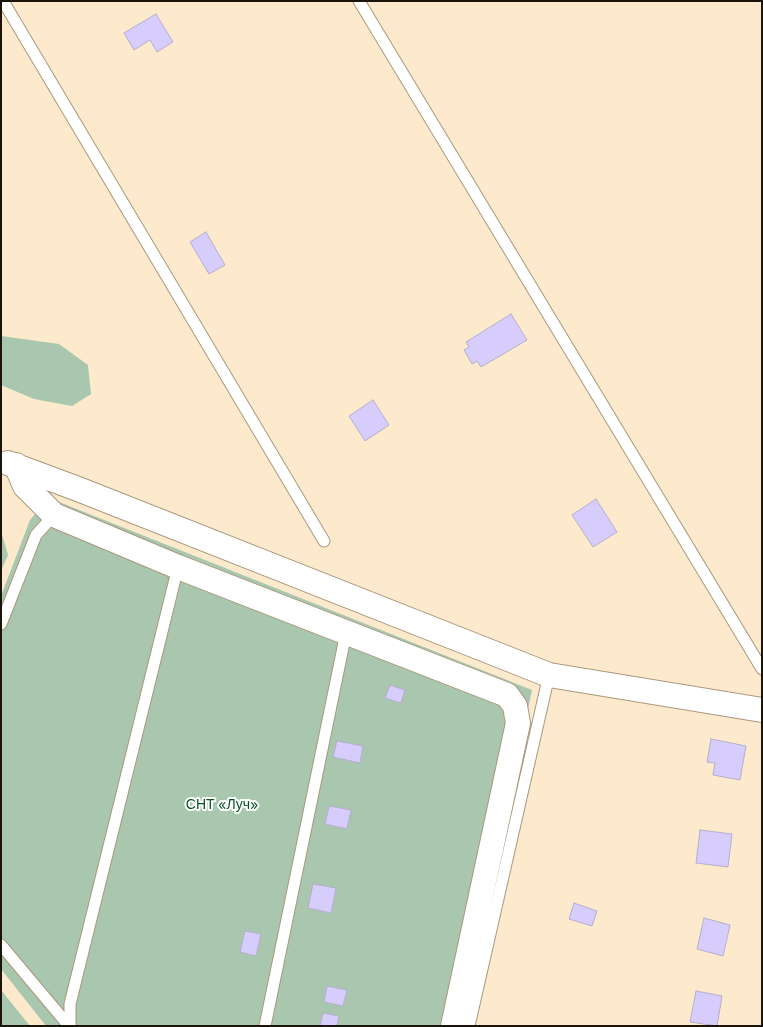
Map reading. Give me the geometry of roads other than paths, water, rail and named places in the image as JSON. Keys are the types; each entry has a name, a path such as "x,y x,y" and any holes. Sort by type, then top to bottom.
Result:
{"street":[{"path":"9,463 25,486 54,515 178,567 507,695 515,706 518,723 453,1026"},
{"path":"9,463 549,675 762,710"}],"lane":[{"path":"3,1 324,541"},
{"path":"359,1 762,669"},
{"path":"1,624 36,535 54,515"},
{"path":"70,1026 70,1004 178,567"},
{"path":"265,1026 346,633"},
{"path":"470,1026 549,675"},
{"path":"1,945 70,1026"}],"park label":[{"name":"СНТ «Луч»","path":"222,805"}]}
